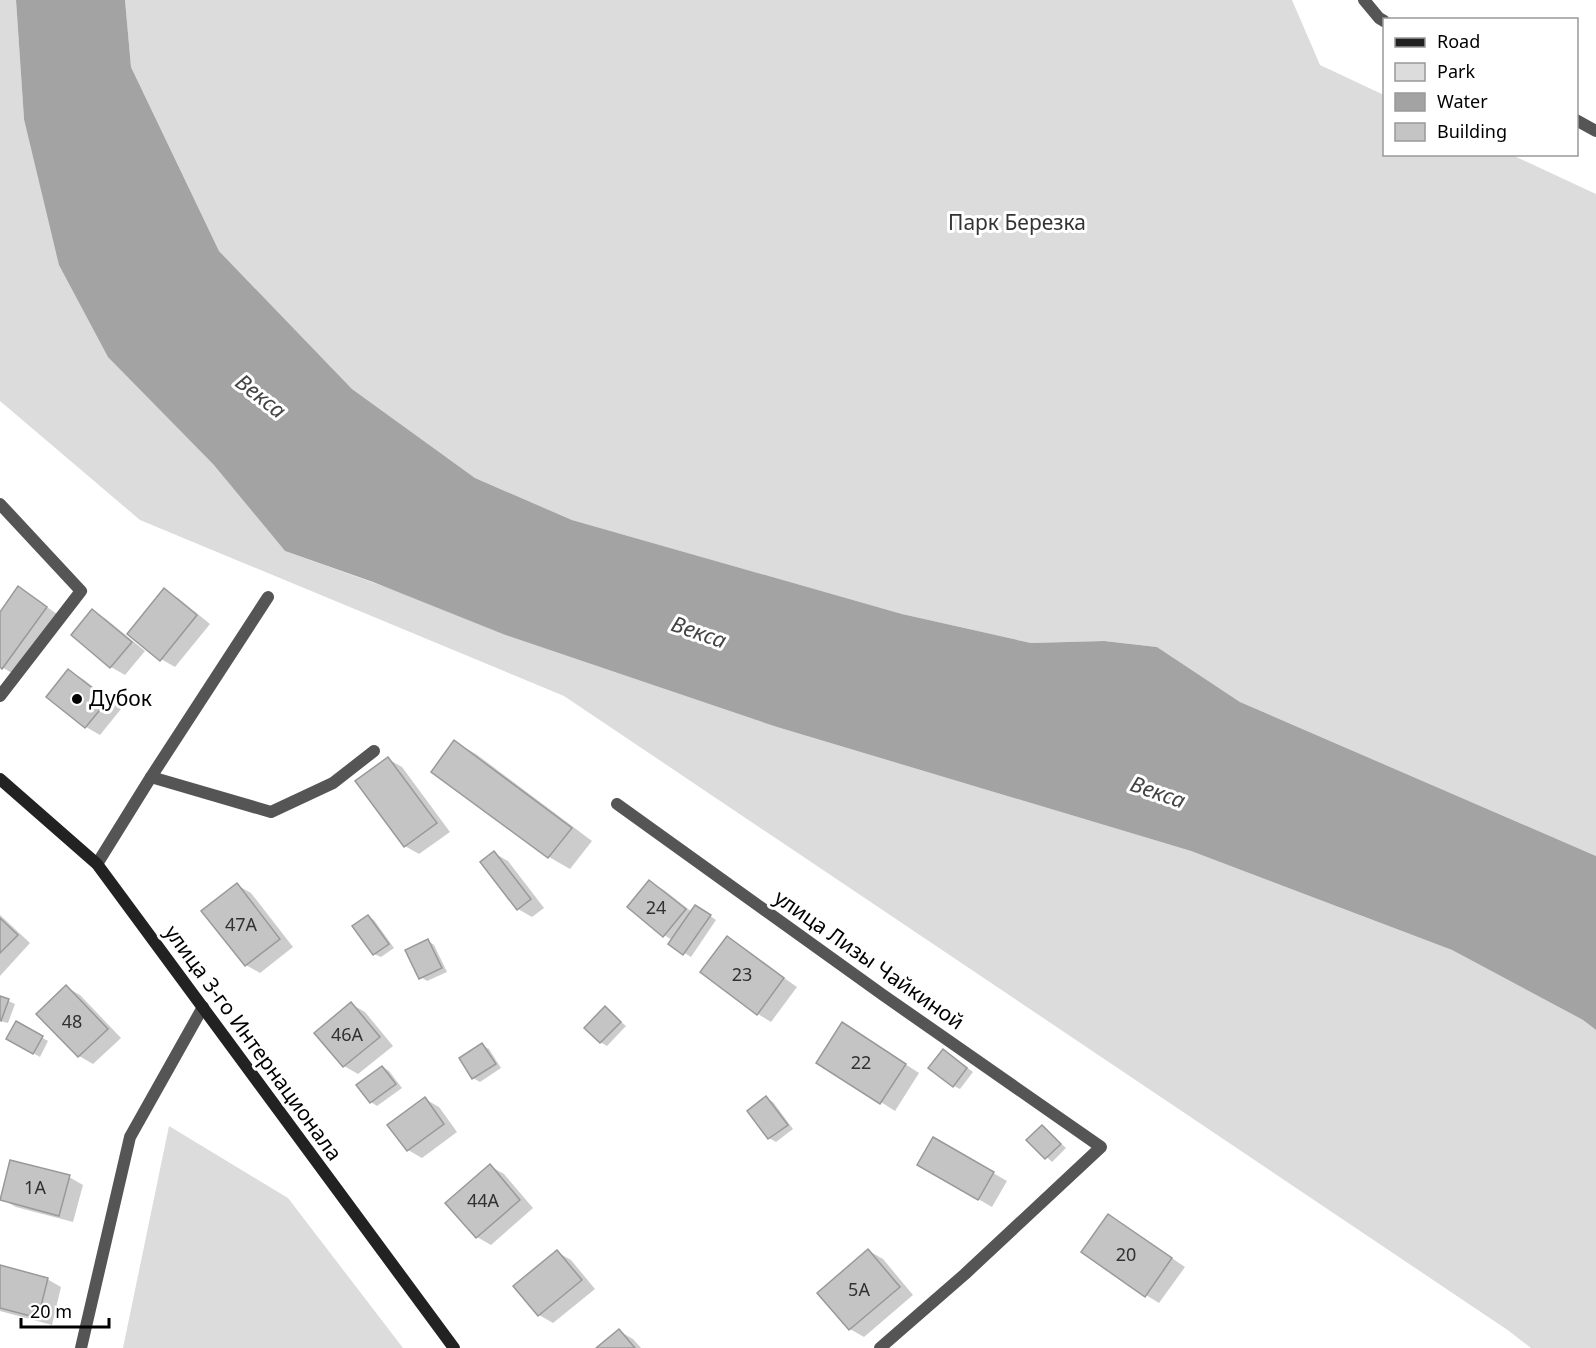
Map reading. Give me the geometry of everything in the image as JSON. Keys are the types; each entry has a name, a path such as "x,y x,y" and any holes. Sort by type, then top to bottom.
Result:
{"main road":[{"name":"улица 3-го Интернационала","path":"0,779 97,864 454,1348"}],"street":[{"path":"1364,0 1383,20"},
{"path":"1578,121 1596,131"},
{"path":"0,504 81,591 0,696"},
{"path":"97,864 268,597"},
{"path":"151,777 271,812 333,783 374,751"},
{"name":"улица Лизы Чайкиной","path":"617,804 883,995 1101,1147 965,1274 880,1348"},
{"path":"81,1348 130,1137 203,1007"}],"green space":[{"path":"0,0 16,0 24,119 213,464 285,551 777,727 1191,851 1452,950 1583,1020 1596,1030 1596,1348 1531,1348 564,696 140,520 0,401"},
{"name":"Парк Березка","path":"125,0 1292,0 1320,65 1383,95 1383,156 1514,156 1596,194 1596,856 1240,702 1157,647 1104,641 1031,643 902,614 572,520 475,478 352,389 219,251 131,67"},
{"path":"169,1126 288,1198 403,1348 123,1348"}],"water":[{"name":"Векса","path":"16,0 125,0 131,67 219,251 352,389 475,478 572,520 902,614 1031,643 1104,641 1157,647 1240,702 1596,856 1596,1030 1583,1020 1452,950 1191,851 777,727 503,634 373,582 285,551 213,464 108,357 59,265 24,119"}],"building":[{"path":"18,586 47,607 2,669 0,667 0,612"},
{"path":"164,588 197,615 160,661 127,634"},
{"path":"92,609 132,642 110,668 71,635"},
{"name":"Дубок","path":"68,669 108,700 85,728 46,697"},
{"path":"454,740 572,828 548,858 431,772"},
{"path":"388,757 437,823 404,847 355,781"},
{"path":"494,851 531,899 517,910 480,862"},
{"path":"649,880 686,909 663,937 627,907"},
{"path":"237,883 280,939 245,966 201,911"},
{"path":"695,905 711,915 683,955 668,944"},
{"path":"368,915 389,944 373,955 352,926"},
{"path":"0,918 18,935 0,953"},
{"path":"727,936 784,978 757,1015 700,972"},
{"path":"428,939 442,968 419,979 405,950"},
{"path":"66,985 108,1029 78,1057 36,1014"},
{"path":"0,996 9,999 1,1021 0,1020"},
{"path":"351,1002 380,1037 343,1067 314,1033"},
{"path":"605,1006 621,1022 600,1043 584,1028"},
{"path":"16,1021 43,1036 33,1054 6,1039"},
{"path":"842,1022 906,1064 880,1104 816,1063"},
{"path":"482,1043 496,1064 472,1079 459,1058"},
{"path":"943,1049 967,1068 953,1087 928,1068"},
{"path":"382,1066 396,1084 370,1103 356,1085"},
{"path":"766,1096 788,1125 768,1139 747,1111"},
{"path":"425,1097 444,1124 407,1151 387,1125"},
{"path":"1042,1125 1061,1144 1045,1159 1026,1140"},
{"path":"933,1137 994,1172 978,1200 917,1165"},
{"path":"10,1160 70,1175 59,1216 0,1200"},
{"path":"490,1164 520,1200 476,1238 445,1203"},
{"path":"1108,1214 1172,1258 1145,1297 1081,1252"},
{"path":"868,1249 900,1287 849,1330 817,1293"},
{"path":"557,1250 582,1280 538,1316 513,1286"},
{"path":"0,1265 48,1278 38,1318 0,1308"},
{"path":"619,1329 635,1348 596,1348"}],"place":[{"name":"Дубок","path":"77,699"}]}
